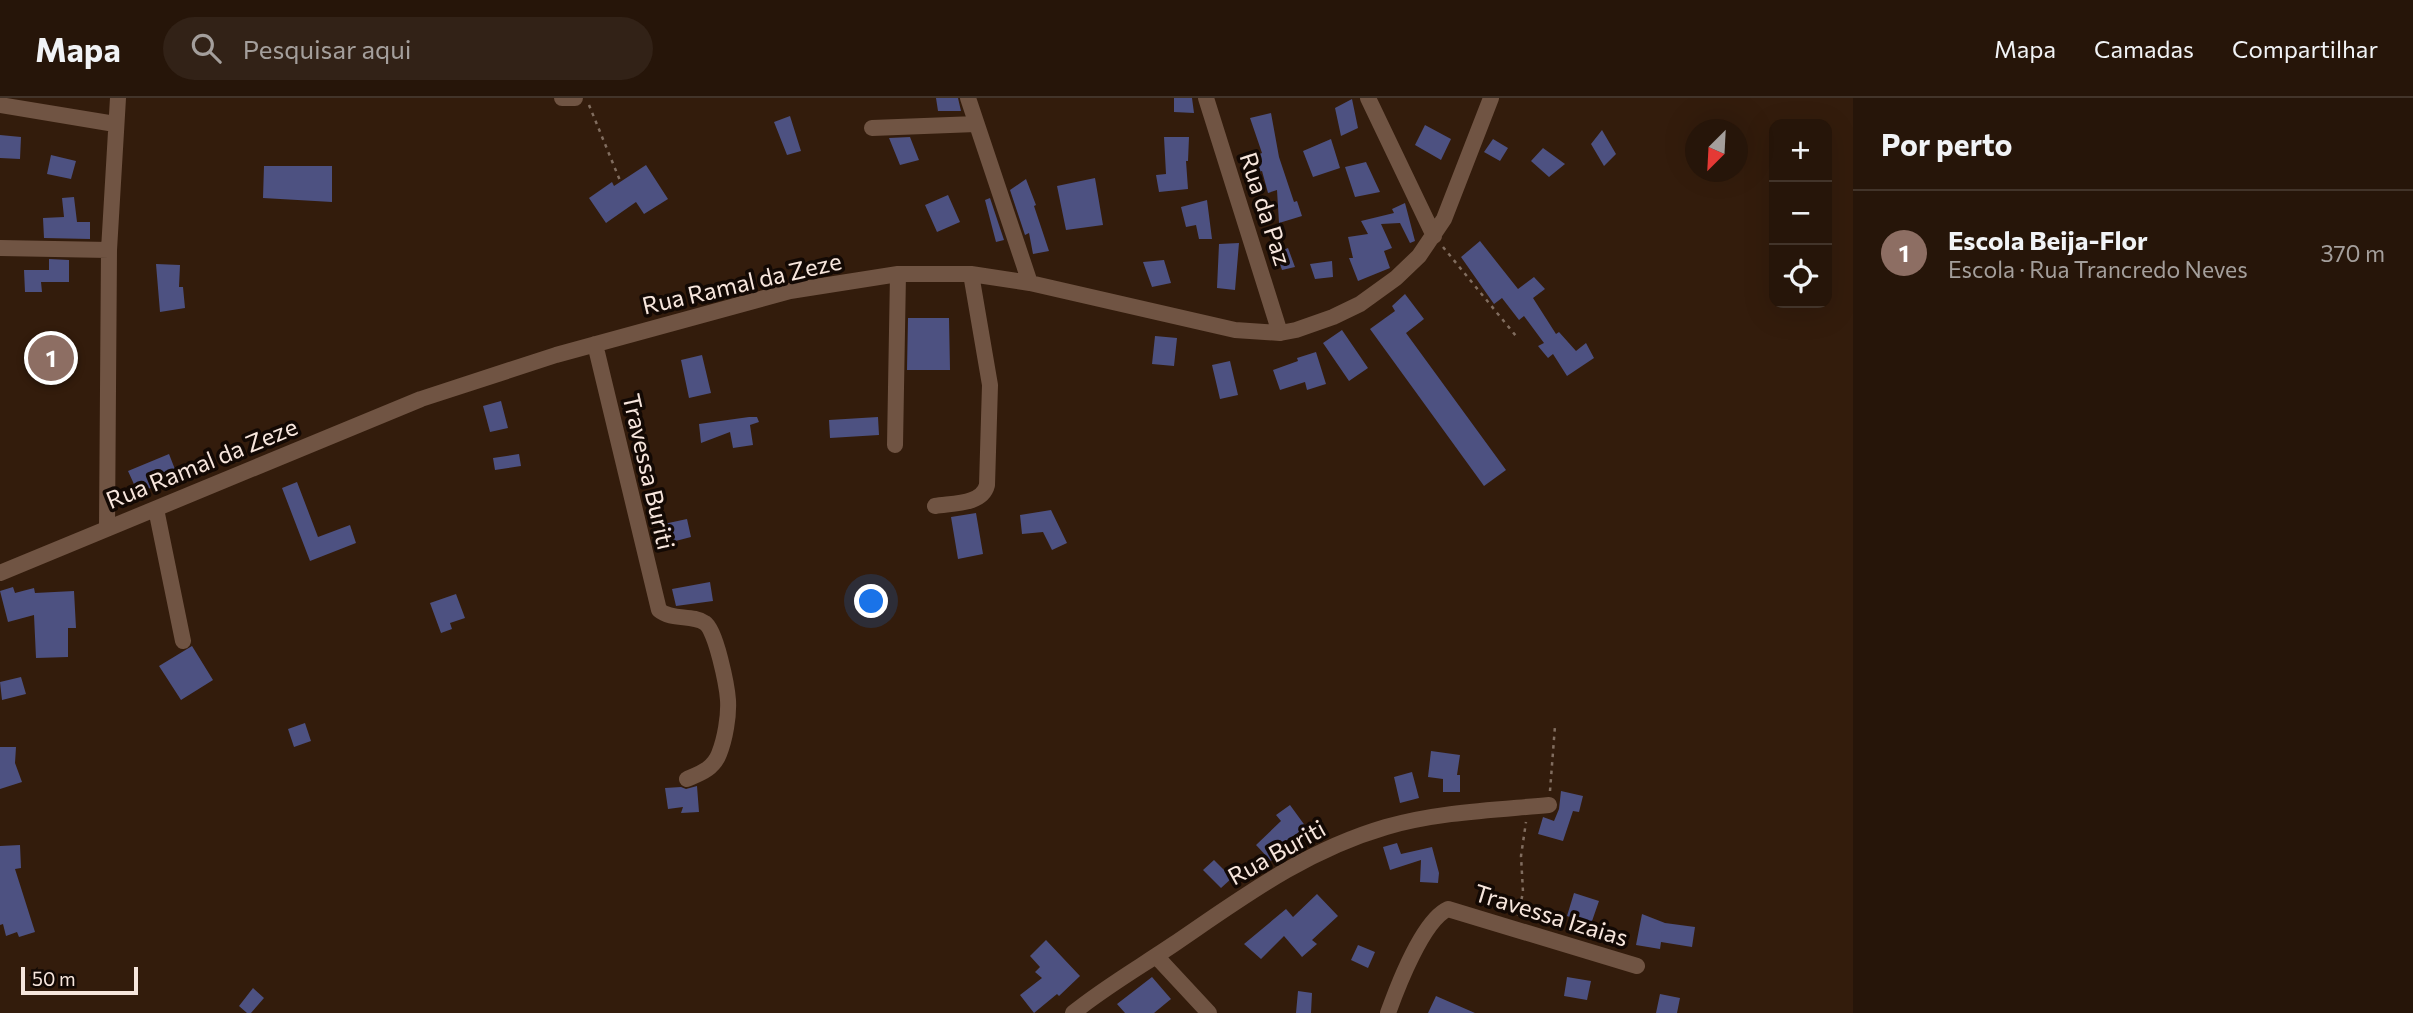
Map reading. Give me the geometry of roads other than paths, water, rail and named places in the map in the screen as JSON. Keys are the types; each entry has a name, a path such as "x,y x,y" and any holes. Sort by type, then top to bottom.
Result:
{"street":[{"path":"107,528 108,250 118,98"},
{"path":"968,98 1030,283"},
{"name":"Rua da Paz","path":"1206,98 1280,333"},
{"path":"1368,98 1434,236"},
{"name":"Rua Ramal da Zeze","path":"0,573 421,399 595,344 790,291 898,274 971,274 1030,283 1235,330 1280,333 1313,325 1360,304 1410,265 1434,236 1448,212 1491,98"},
{"path":"0,105 115,124"},
{"path":"872,128 976,124"},
{"path":"0,248 108,250"},
{"path":"895,445 898,274"},
{"path":"935,506 977,499 986,491 987,485 989,386 971,274"},
{"name":"Travessa Buriti","path":"595,344 659,610 669,616 701,621 708,625 714,637 728,701 719,754 708,771 687,779"},
{"path":"156,509 183,641"},
{"name":"Rua Buriti","path":"1073,1013 1111,984 1263,883 1296,863 1333,846 1389,826 1549,805"},
{"name":"Travessa Izaias","path":"1388,1013 1418,946 1434,919 1450,909 1637,967"},
{"path":"1156,956 1209,1013"}],"place":[{"name":"Escola Beija-Flor","path":"51,358"}]}
